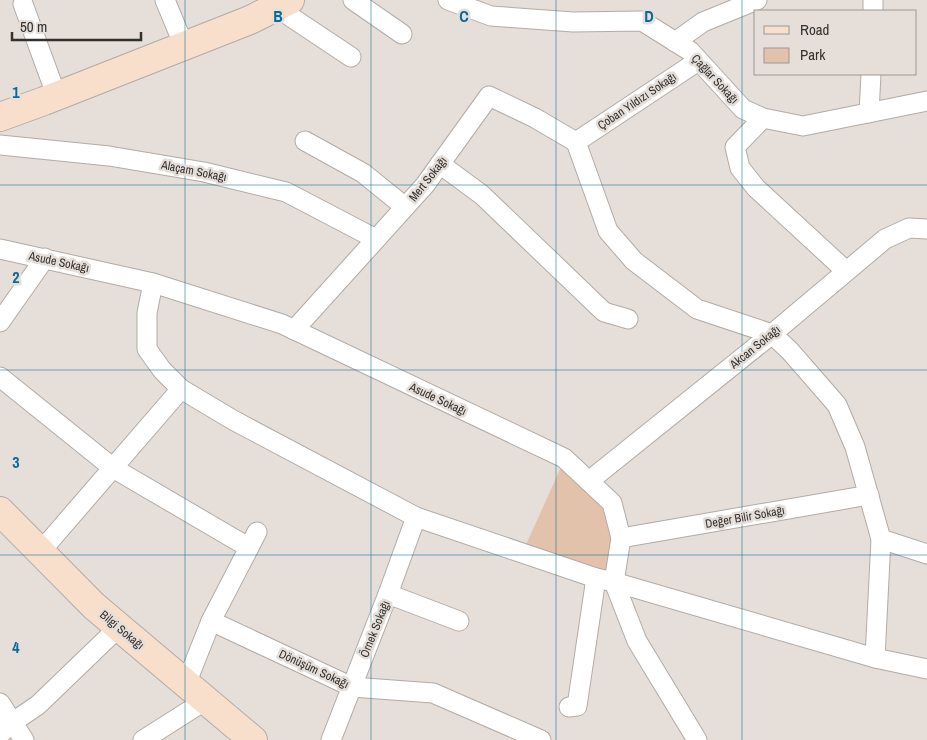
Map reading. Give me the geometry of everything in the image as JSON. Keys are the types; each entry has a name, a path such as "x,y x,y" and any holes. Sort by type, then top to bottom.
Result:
{"street":[{"path":"164,0 184,46"},
{"path":"353,0 402,34"},
{"name":"Çağlar Sokağı","path":"448,0 491,16 573,22 642,21 690,51 743,109 763,118 803,126 927,101"},
{"path":"675,42 703,22 757,0"},
{"path":"0,117 57,97 250,20 283,3 351,56"},
{"path":"23,4 57,97"},
{"name":"Çoban Yıldızı Sokağı","path":"576,142 698,61"},
{"path":"869,112 870,75"},
{"name":"Mert Sokağı","path":"294,330 405,207 440,164 489,96 536,118 576,142"},
{"path":"763,118 735,147 740,168 756,188 846,270"},
{"path":"305,141 363,173 405,207"},
{"path":"576,142 608,231 634,261 697,309 772,334 790,351 837,405 855,447 881,540 874,658"},
{"name":"Alaçam Sokağı","path":"0,145 109,156 231,178 286,192 376,239"},
{"path":"440,164 482,195 604,312 628,319"},
{"name":"Akcan Sokağı","path":"589,480 772,334 885,239 909,228 927,229"},
{"name":"Asude Sokağı","path":"0,249 153,283 294,330 564,458 612,503 621,538 614,582"},
{"path":"0,322 45,258"},
{"path":"153,283 147,313 146,349 181,389 233,420 416,517 596,578 874,658 927,669"},
{"path":"0,377 113,468 253,539 211,621 196,692 143,740"},
{"path":"41,551 181,389"},
{"name":"Değer Bilir Sokağı","path":"621,538 869,495"},
{"name":"Bilgi Sokağı","path":"0,511 94,606 253,740"},
{"name":"Örnek Sokağı","path":"331,740 416,517"},
{"path":"881,540 927,554"},
{"path":"569,707 577,706 596,578"},
{"path":"614,582 637,641 697,740"},
{"path":"388,594 459,621"},
{"name":"Dönüşüm Sokağı","path":"211,621 352,687 433,693 541,740"},
{"path":"6,728 38,705 119,627"},
{"path":"0,703 6,728 24,740"}],"green space":[{"path":"562,465 606,508 615,546 611,572 525,547"}]}
